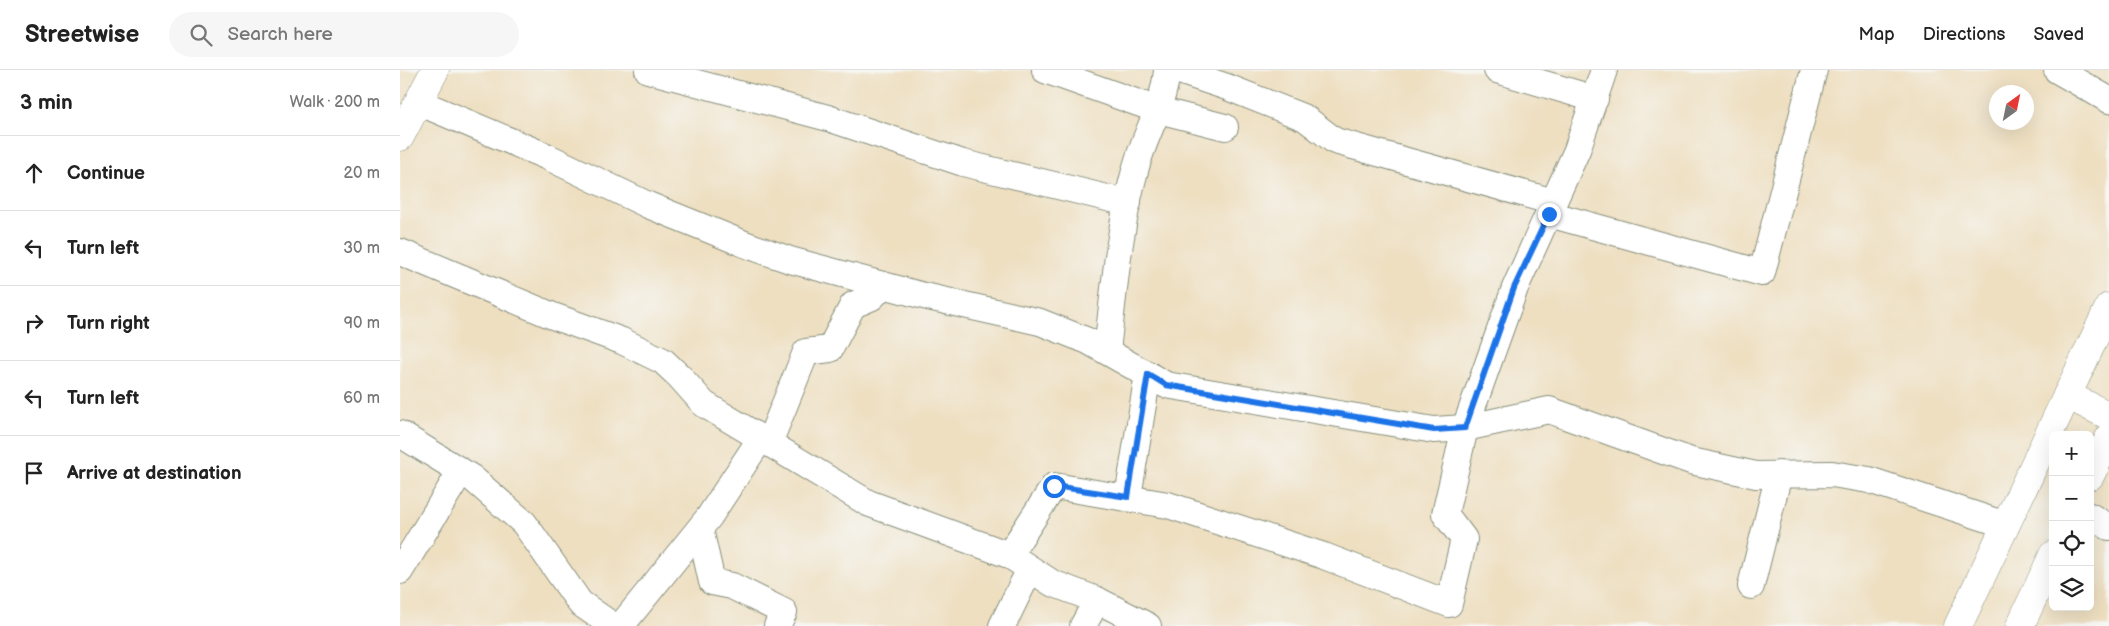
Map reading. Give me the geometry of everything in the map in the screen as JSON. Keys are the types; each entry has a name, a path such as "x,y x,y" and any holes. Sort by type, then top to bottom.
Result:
{"street":[{"path":"400,138 410,107 435,70"},
{"path":"648,70 828,118 963,163 1128,203"},
{"path":"1045,70 1158,110 1225,127"},
{"path":"1107,351 1118,255 1128,203 1136,167 1158,110 1166,83 1166,70"},
{"path":"1176,70 1227,87 1305,118 1335,141 1762,273 1814,70"},
{"path":"1497,70 1595,99"},
{"path":"1002,626 1020,562 1054,486 1168,505 1324,556 1449,604 1464,539 1445,514 1465,428 1514,288 1577,150 1604,70"},
{"path":"2057,70 2109,100"},
{"path":"410,107 548,157 648,205 747,245 790,260 883,285 1040,322 1107,351 1166,385 1434,430 1465,428 1549,410 1691,460 1756,475 1832,474 1870,480 2006,525"},
{"path":"400,252 553,316 622,341 663,361 704,404 868,503 1020,562 1052,583 1097,600 1148,626"},
{"path":"621,626 700,529 765,441 806,352 830,350 853,305 872,297 883,285"},
{"path":"1958,626 2109,307"},
{"path":"1128,497 1148,374"},
{"path":"2067,395 2109,416"},
{"path":"400,434 472,478 524,523 580,603 613,626"},
{"path":"2094,468 2109,438"},
{"path":"400,571 461,472"},
{"path":"1751,586 1779,474"},
{"path":"2094,518 2109,527"},
{"path":"700,529 712,582 732,586 784,612 777,626"},
{"path":"2020,626 2049,564"},
{"path":"1083,626 1097,600"}],"route":[{"path":"1054,486 1128,497 1148,374 1166,385 1434,430 1465,428 1514,288 1549,214"}]}
